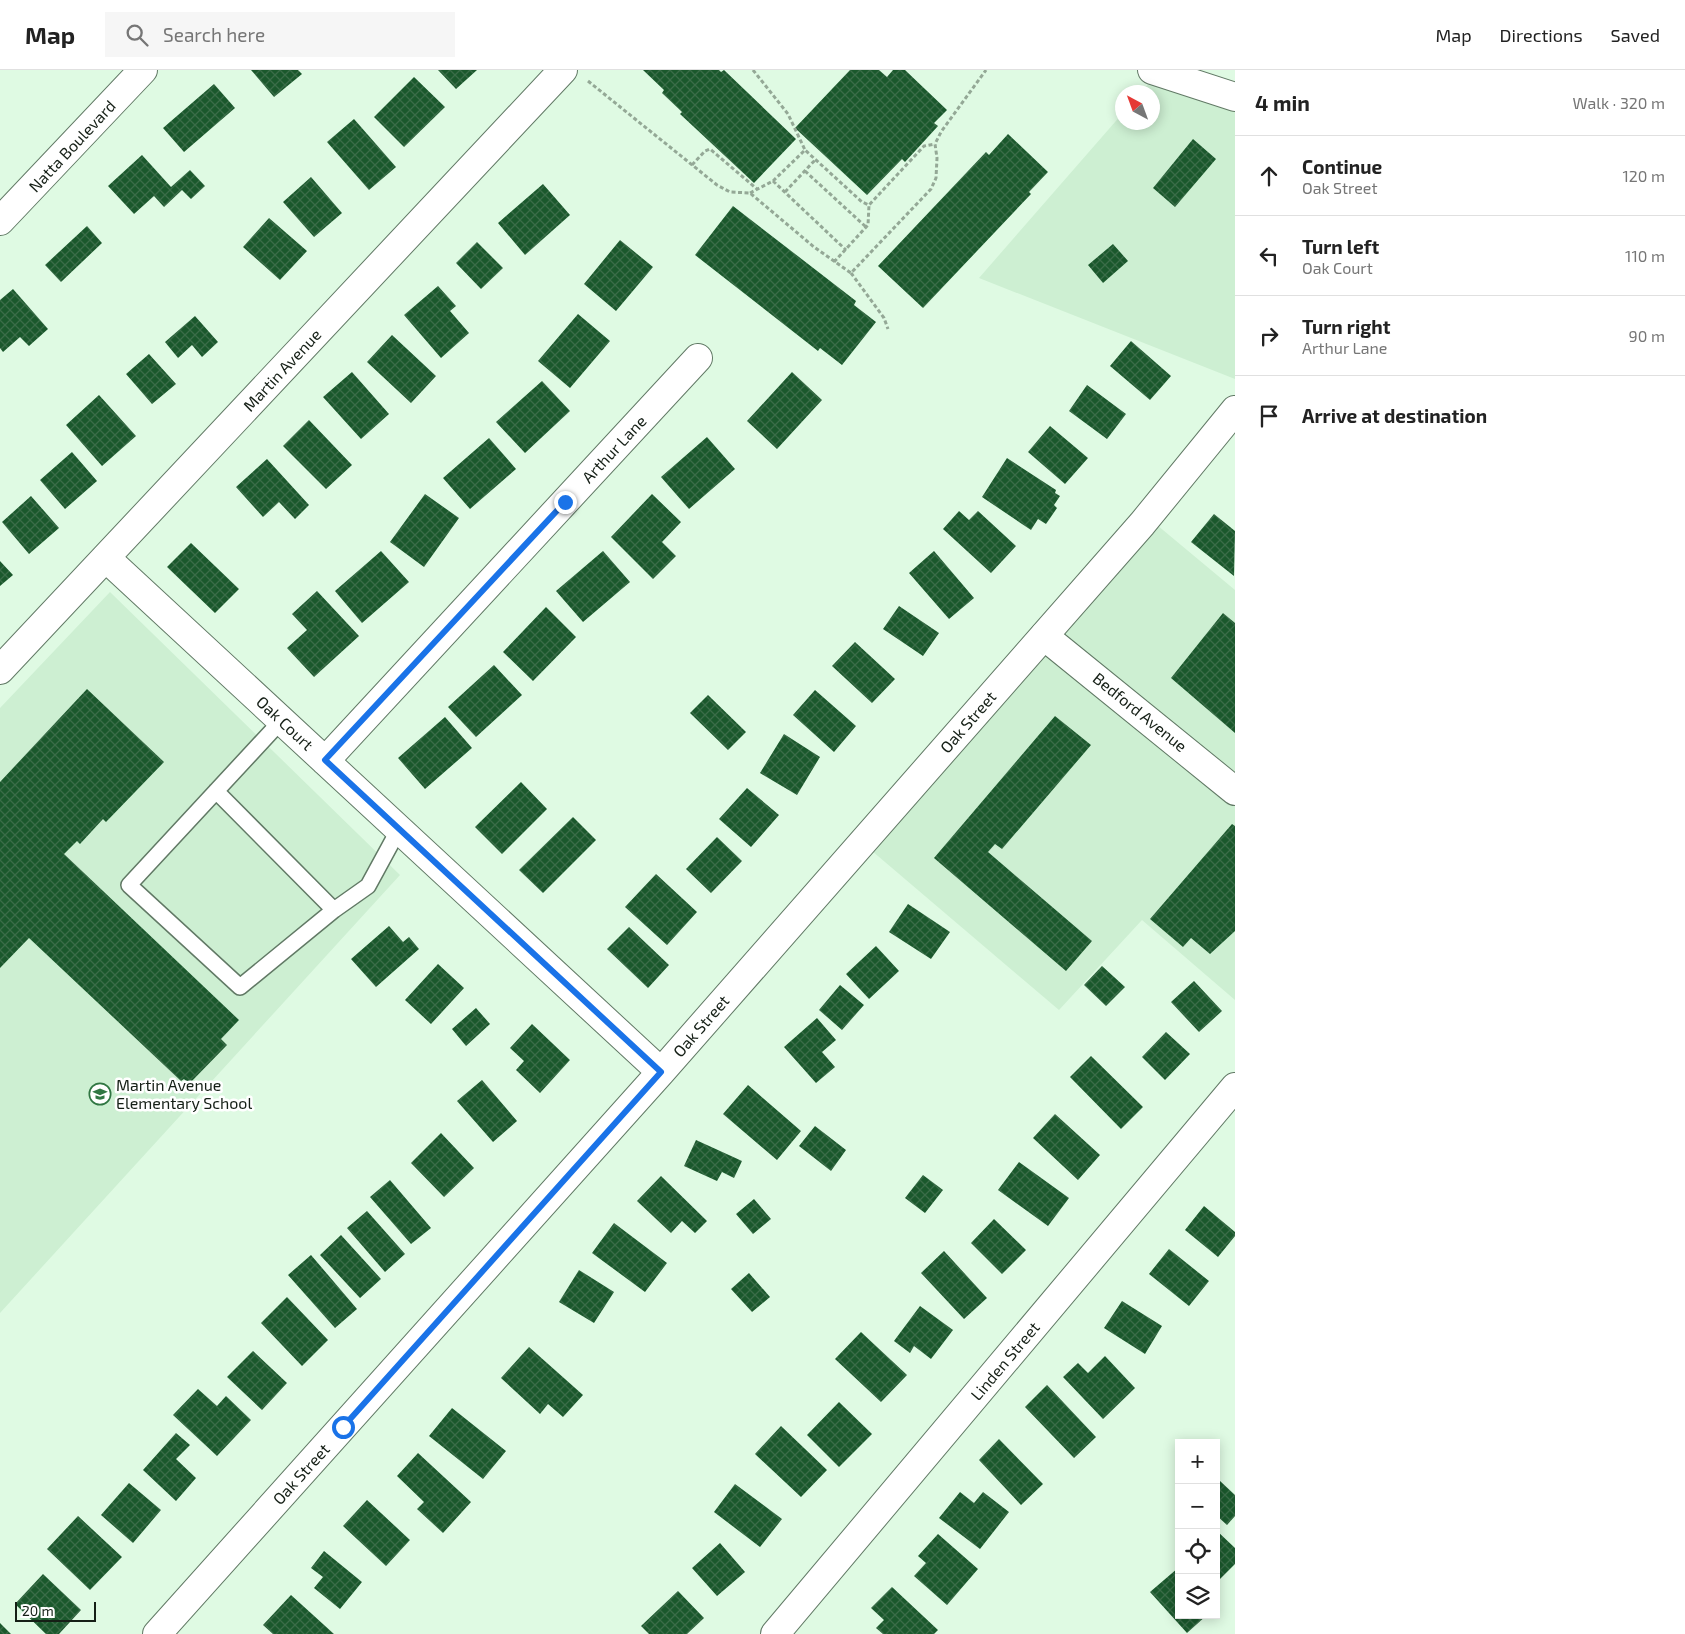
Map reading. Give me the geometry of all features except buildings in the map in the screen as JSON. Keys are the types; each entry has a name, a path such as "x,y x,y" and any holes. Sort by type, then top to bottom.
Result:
{"street":[{"name":"Natta Boulevard","path":"0,221 143,70"},
{"name":"Martin Avenue","path":"0,670 563,70"},
{"path":"1152,70 1235,97"},
{"name":"Arthur Lane","path":"325,760 698,358"},
{"name":"Oak Street","path":"157,1634 661,1072 1142,524 1235,410"},
{"name":"Oak Court","path":"106,558 661,1072"},
{"name":"Bedford Avenue","path":"1044,636 1235,791"},
{"name":"Linden Street","path":"774,1634 1235,1087"}],"lane":[{"path":"282,720 129,885 240,987 334,910 368,886 399,829"},
{"path":"216,791 334,910"}],"path":[{"path":"753,70 788,114 805,150 868,206 870,215 866,227 834,262"},
{"path":"851,273 930,189 936,178 937,158 935,144 940,132 986,70"},
{"path":"588,81 692,165 730,192 750,193 773,181 805,150"},
{"path":"868,206 924,146 935,144"},
{"path":"692,165 705,151 710,149 757,189"},
{"path":"785,192 816,159"},
{"path":"805,170 866,227"},
{"path":"773,181 846,250"},
{"path":"750,193 834,262 851,273 884,318 888,329"}],"shaded area":[{"path":"1154,78 1235,105 1235,379 979,278 1115,122 1115,130 1160,130 1160,85 1148,85"},
{"path":"1151,520 1235,590 1235,1000 1142,920 1059,1010 865,845"},
{"name":"Martin Avenue Elementary School","path":"110,592 400,875 0,1313 0,708"}],"place":[{"name":"Martin Avenue Elementary School","path":"100,1094"}],"route":[{"path":"343,1427 661,1072 325,760 565,502"}]}
